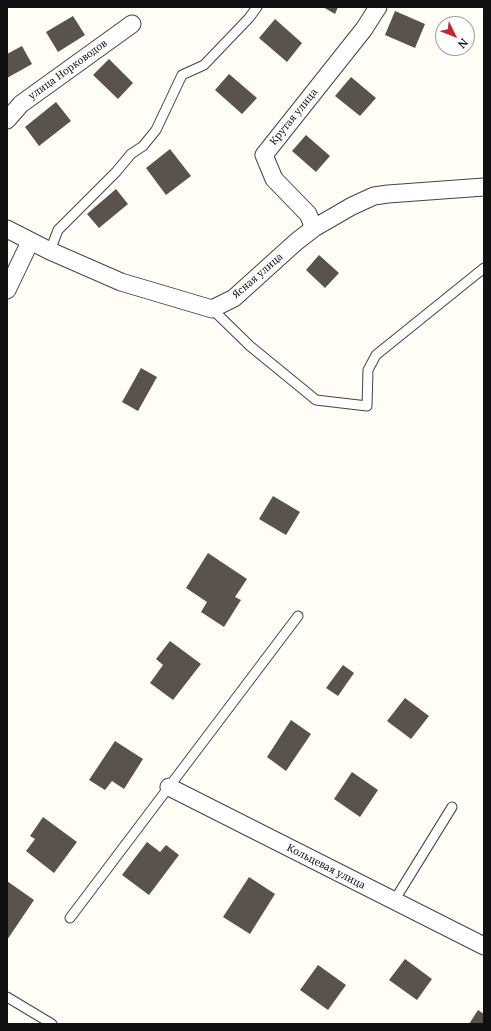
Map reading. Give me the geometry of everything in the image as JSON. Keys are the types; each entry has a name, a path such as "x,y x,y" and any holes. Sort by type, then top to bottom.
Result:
{"street":[{"name":"Крутая улица","path":"314,228 308,214 274,180 264,155 364,29 378,7"},
{"name":"улица Норководов","path":"7,120 21,104 132,24"},
{"name":"Ясная улица","path":"212,308 234,298 314,228 352,206 374,196 393,193 484,187"},
{"path":"7,229 30,242 121,282 212,308"},
{"path":"7,290 30,242"},
{"name":"Кольцевая улица","path":"169,787 484,946"}],"lane":[{"path":"50,251 58,230 116,172 131,154 143,146 156,130 182,75 204,65 249,18 257,7"},
{"path":"212,308 255,350 316,400 367,406 368,370 376,355 484,268"},
{"path":"70,918 298,616"},
{"path":"394,901 452,807"},
{"path":"7,997 52,1024"}],"building":[{"path":"323,7 338,7 335,14"},
{"path":"395,11 425,24 415,48 385,35"},
{"path":"73,16 85,35 58,52 46,32"},
{"path":"275,19 302,43 287,62 259,38"},
{"path":"22,46 32,64 7,78 7,54"},
{"path":"109,59 133,83 118,99 93,75"},
{"path":"229,74 257,98 242,114 215,90"},
{"path":"351,77 376,98 360,116 335,96"},
{"path":"56,102 71,121 39,146 25,127"},
{"path":"306,135 330,156 316,172 292,151"},
{"path":"170,149 191,176 166,195 146,168"},
{"path":"116,189 128,204 99,228 87,214"},
{"path":"319,255 339,273 325,288 306,270"},
{"path":"141,368 157,377 138,411 122,402"},
{"path":"273,496 300,512 286,535 259,519"},
{"path":"208,553 247,579 235,597 241,600 224,627 201,612 207,602 186,588"},
{"path":"170,641 201,664 173,700 150,683 163,665 156,659"},
{"path":"343,665 354,673 338,696 326,688"},
{"path":"405,698 429,716 411,739 387,721"},
{"path":"291,720 311,734 286,771 267,757"},
{"path":"115,741 143,759 124,789 112,781 105,790 89,780"},
{"path":"352,772 378,790 360,817 334,799"},
{"path":"43,817 77,842 54,873 26,851 35,839 30,836"},
{"path":"147,842 160,852 166,845 179,855 149,895 122,875"},
{"path":"249,877 275,894 250,934 223,917"},
{"path":"7,881 34,900 7,940"},
{"path":"405,959 432,979 417,1000 389,980"},
{"path":"318,965 346,985 328,1010 300,990"},
{"path":"478,1010 484,1014 484,1024 469,1024"}]}
